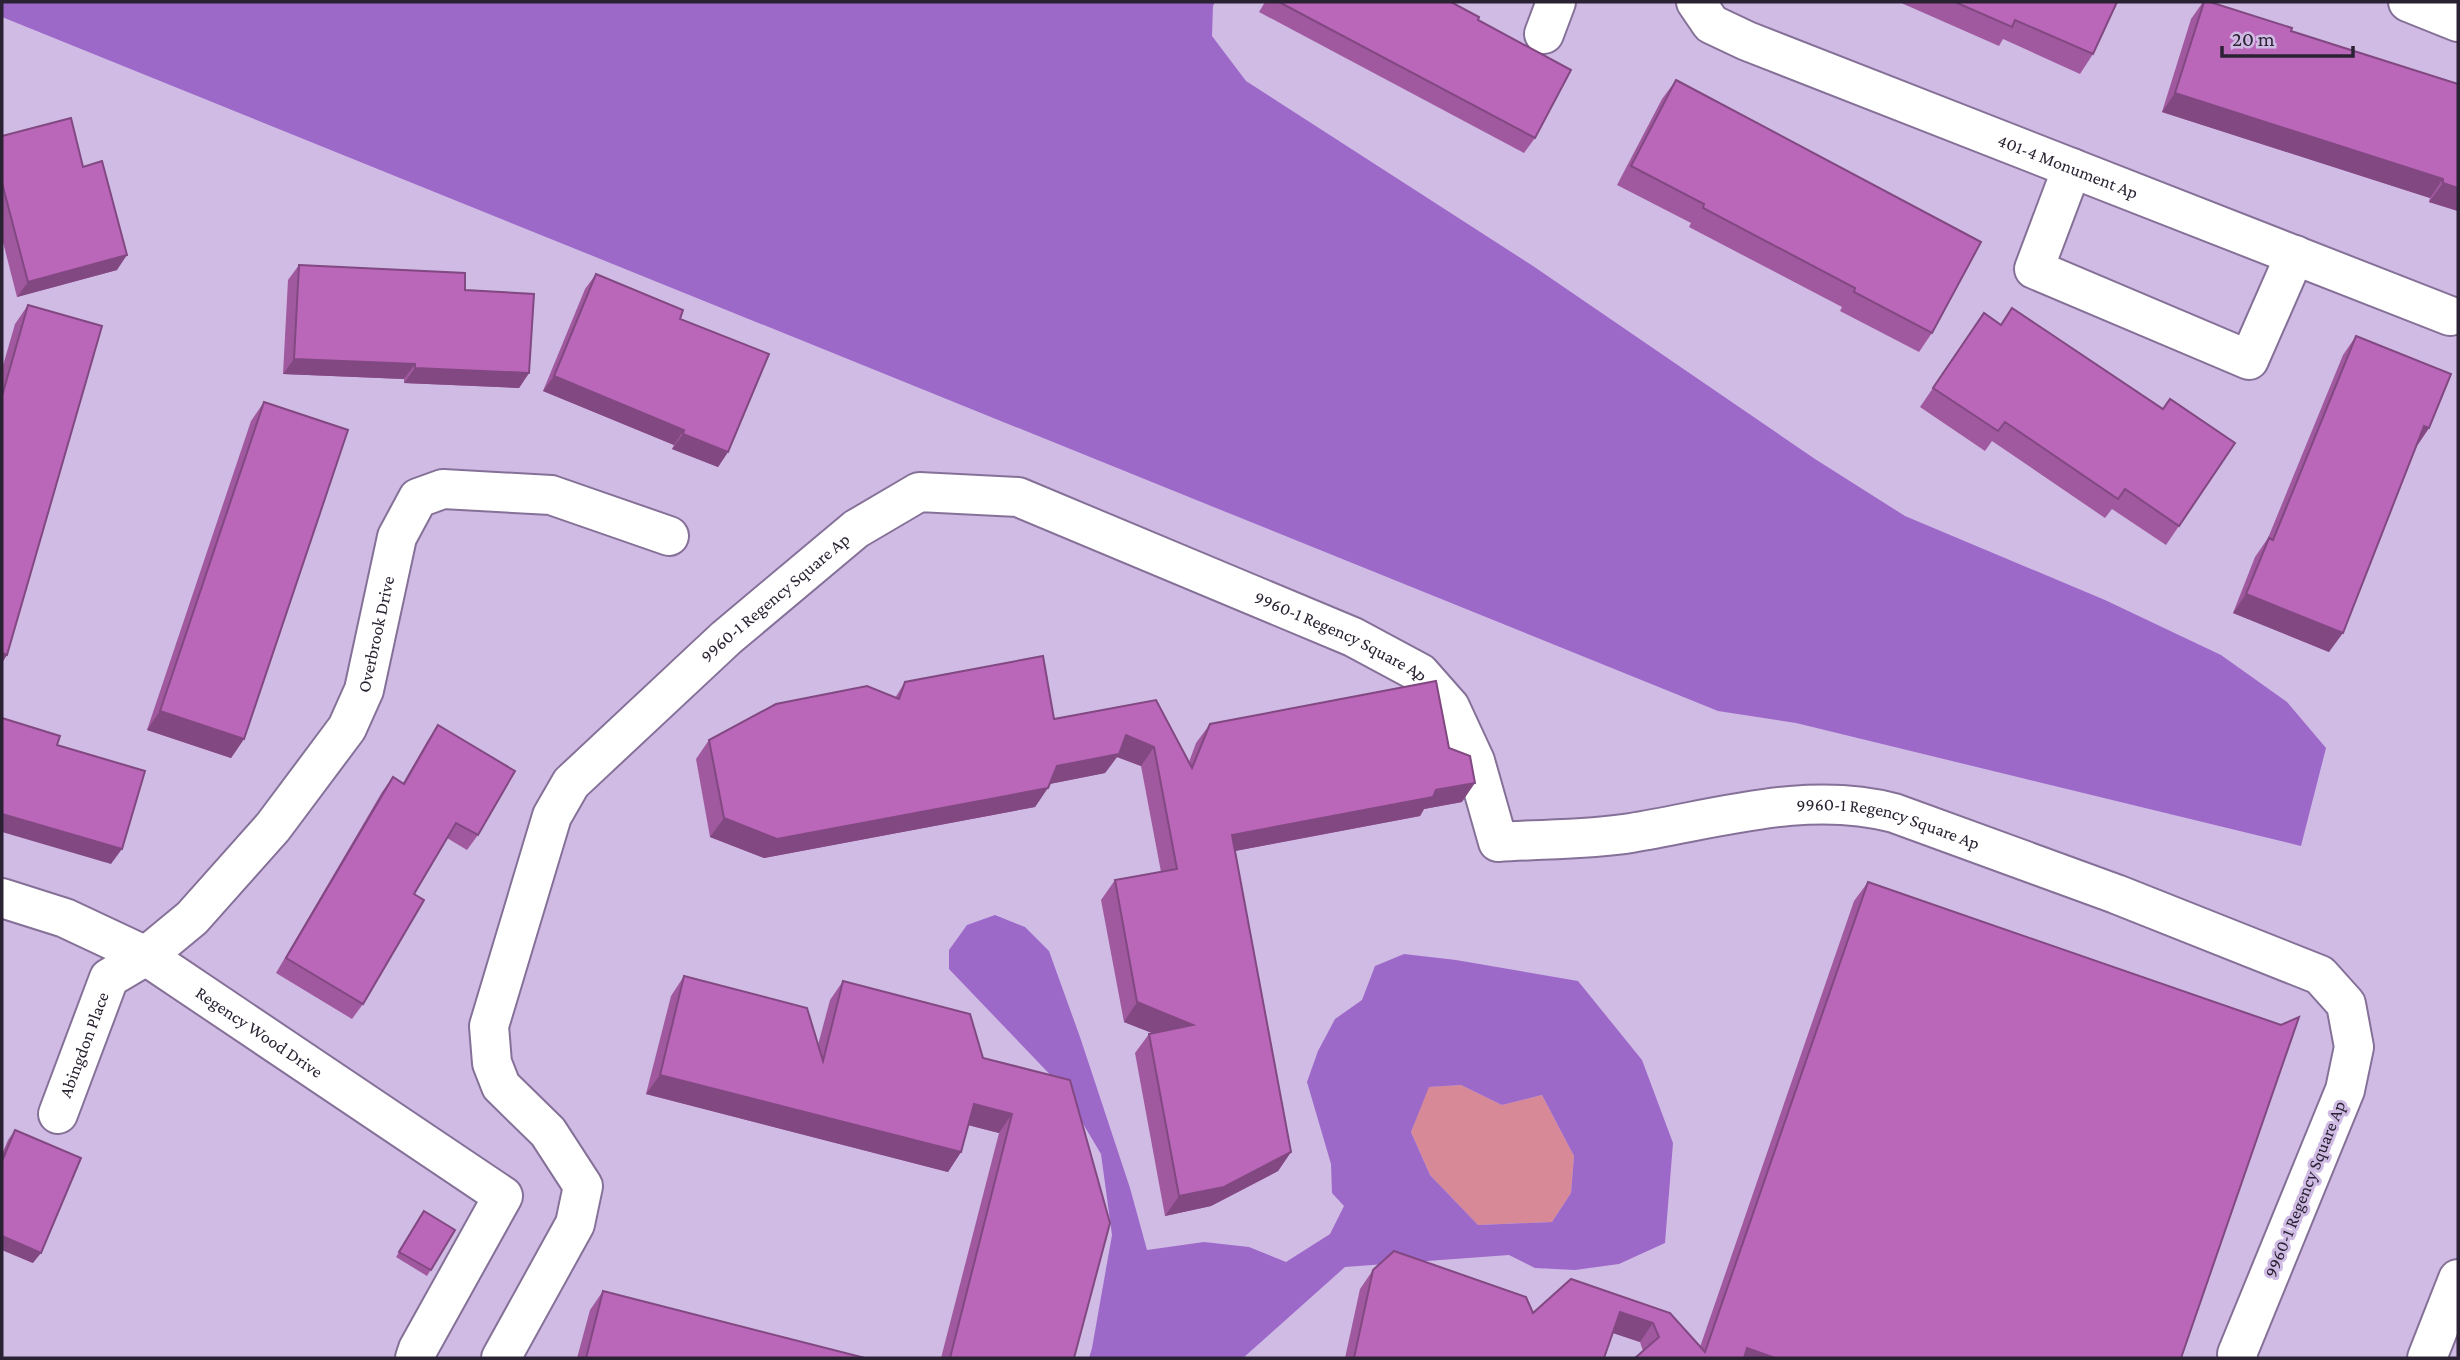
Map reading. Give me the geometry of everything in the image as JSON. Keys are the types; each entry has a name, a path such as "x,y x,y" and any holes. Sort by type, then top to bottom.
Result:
{"street":[{"name":"401-4 Monument Ap","path":"1696,2 1711,24 1748,41 2449,316"},
{"path":"2408,2 2458,22"},
{"path":"2072,168 2034,269 2249,360 2295,255"},
{"name":"Overbrook Drive","path":"146,957 192,918 273,827 346,728 364,690 397,537 418,498 443,489 551,495 669,536"},
{"name":"9960-1 Regency Square Ap","path":"501,1358 575,1224 583,1186 548,1132 501,1086 492,1063 489,1026 552,816 571,783 726,638 856,529 919,492 1018,496 1353,637 1420,673 1450,707 1455,717 1475,761 1498,842 1627,833 1791,804 1866,805 2116,894 2320,975 2346,1004 2354,1047 2345,1090 2237,1354 2238,1358"},
{"name":"Regency Wood Drive","path":"2,898 65,918 146,957 503,1196 415,1358"},
{"name":"Abingdon Place","path":"58,1114 109,978 146,957"},
{"path":"2427,1358 2458,1279"}],"shaded area":[{"path":"2,2 1215,2 1212,36 1246,81 1533,266 1815,459 1905,516 2105,600 2221,655 2287,702 2326,748 2301,846 1796,723 1718,711 2,17"},
{"path":"995,915 1025,927 1049,951 1130,1188 1147,1250 1204,1242 1249,1247 1286,1262 1330,1234 1344,1206 1332,1193 1331,1164 1307,1082 1318,1051 1335,1019 1362,1000 1375,966 1404,954 1578,981 1642,1060 1673,1143 1665,1243 1619,1264 1575,1270 1535,1268 1509,1255 1345,1267 1243,1358 1089,1358 1112,1235 1101,1154 1060,1085 949,969 949,950 967,925","holes":["1461,1085 1502,1105 1542,1095 1574,1156 1571,1193 1552,1222 1478,1225 1430,1175 1411,1132 1429,1087"]},
{"path":"1461,1085 1502,1105 1542,1095 1574,1156 1571,1193 1552,1222 1478,1225 1430,1175 1411,1132 1428,1087"}],"building":[{"path":"1279,2 1451,2 1479,17 1478,20 1571,70 1535,138"},
{"path":"1955,2 2117,2 2093,54 2015,20 2012,27"},
{"path":"2204,2 2292,28 2291,31 2458,84 2458,188 2443,183 2443,179 2175,93"},
{"path":"1676,80 1981,242 1932,333 1854,292 1855,288 1703,208 1704,204 1631,166"},
{"path":"71,118 83,167 102,161 127,255 28,282 2,183 2,136"},
{"path":"299,265 465,273 465,290 534,294 529,373 415,368 415,364 294,359"},
{"path":"596,274 683,310 680,319 769,354 728,452 683,434 684,430 554,376"},
{"path":"28,305 102,326 7,655 2,653 2,396"},
{"path":"2012,308 2163,409 2170,399 2235,443 2179,526 2125,489 2118,499 2005,422 1998,431 1933,388 1984,313 2001,325"},
{"path":"2356,336 2451,374 2429,428 2424,426 2343,633 2246,594 2269,538 2273,540"},
{"path":"264,402 348,430 244,739 160,711"},
{"path":"1043,656 1054,719 1156,700 1192,768 1210,724 1436,681 1449,748 1470,756 1475,783 1436,790 1433,797 1232,835 1291,1152 1224,1187 1179,1196 1149,1034 1193,1025 1137,1002 1115,880 1177,869 1154,747 1126,735 1119,754 1057,766 1048,788 777,839 724,818 709,740 776,704 867,686 899,699 905,682"},
{"path":"2,718 60,736 57,745 145,771 122,849 2,814"},
{"path":"438,725 515,771 478,835 456,823 414,894 424,900 363,1004 286,958 393,777 404,784"},
{"path":"1868,882 2281,1025 2299,1017 2181,1358 1775,1358 1747,1348 1744,1358 1635,1358 1659,1337 1653,1323 1620,1312 1604,1358 1354,1358 1373,1270 1394,1251 1526,1297 1533,1313 1571,1279 1670,1313 1705,1352"},
{"path":"684,976 807,1008 823,1061 843,981 970,1014 983,1058 1070,1080 1110,1223 1074,1358 950,1358 1012,1114 974,1104 961,1152 660,1075"},
{"path":"15,1130 81,1158 41,1253 2,1236 2,1161"},
{"path":"424,1211 455,1230 431,1270 399,1252"},
{"path":"603,1291 865,1358 586,1358"}]}
